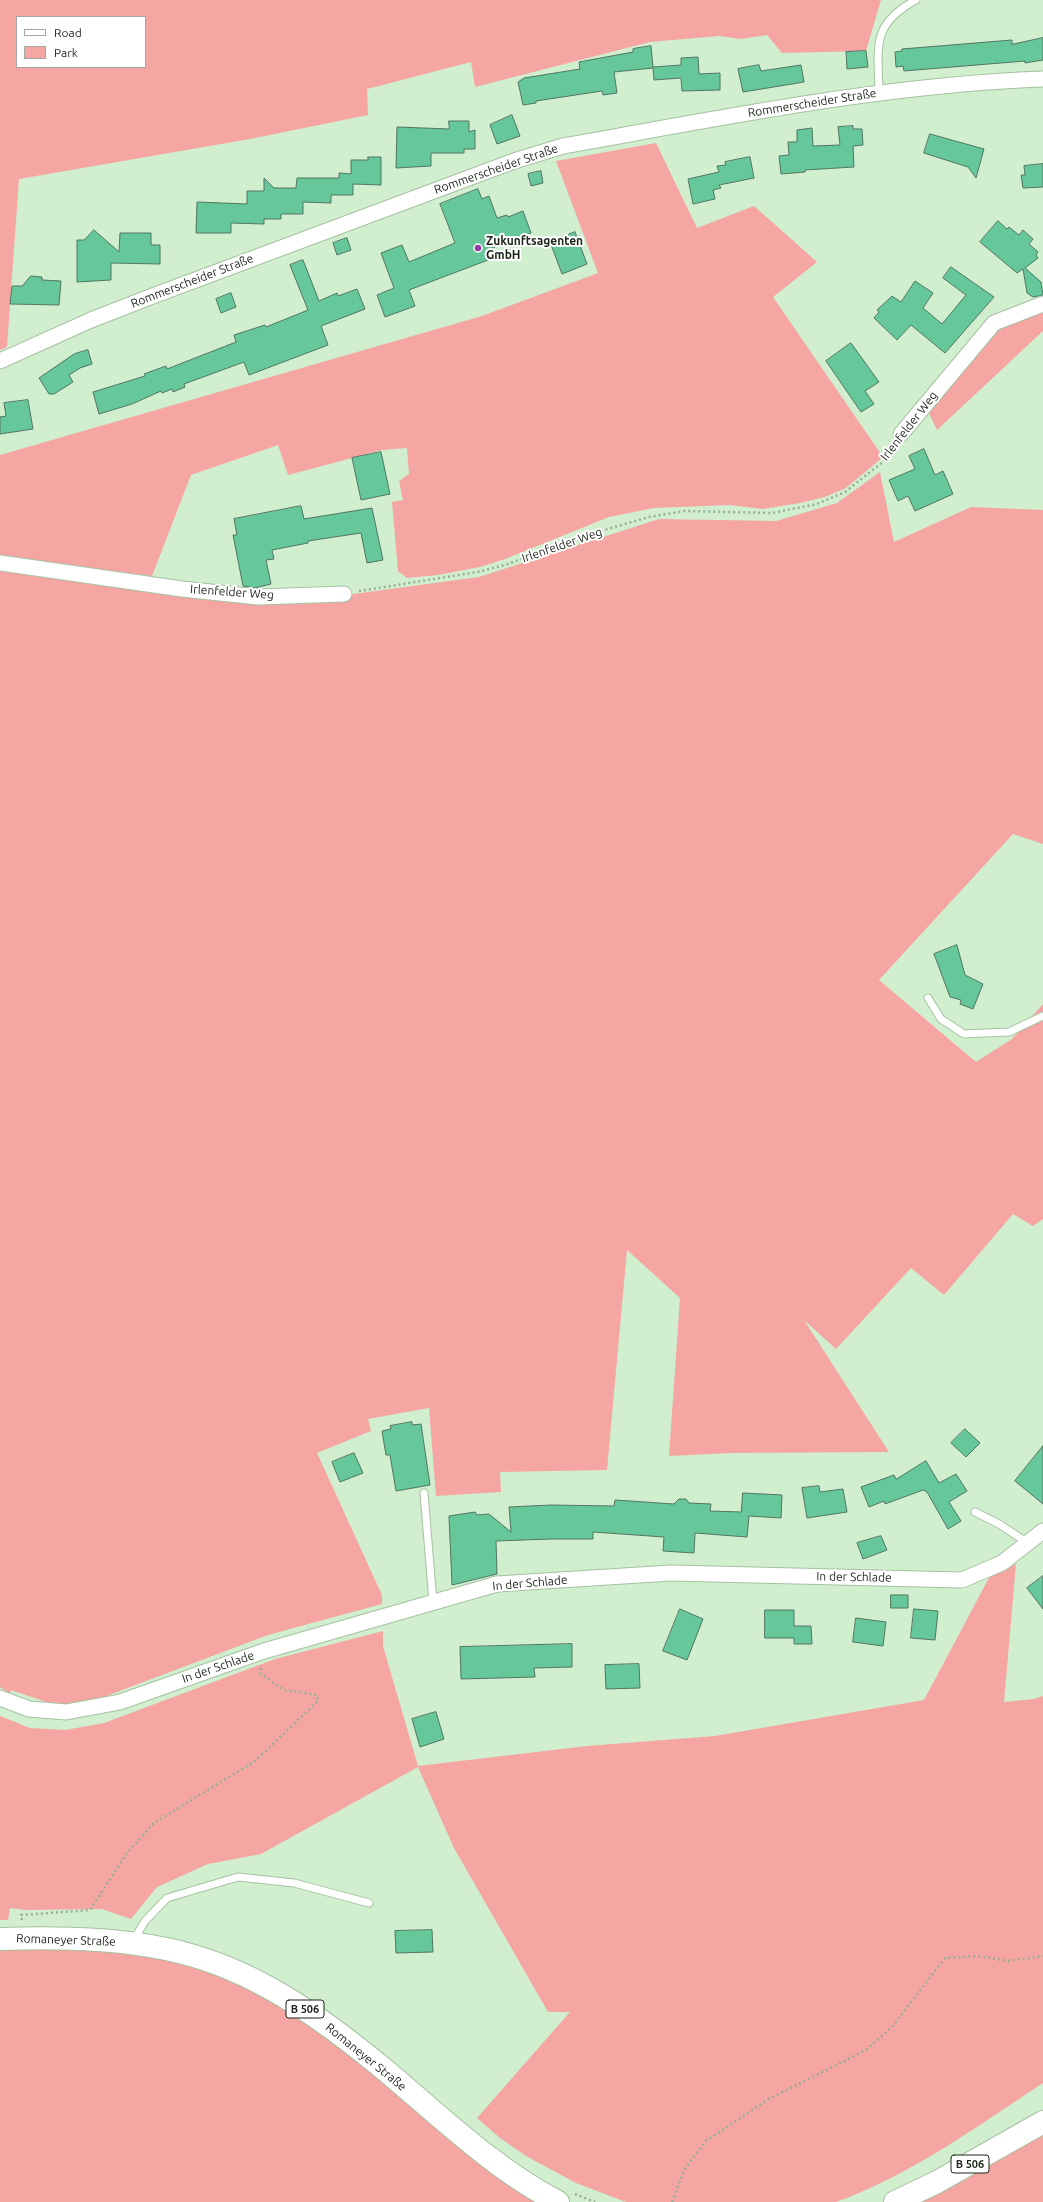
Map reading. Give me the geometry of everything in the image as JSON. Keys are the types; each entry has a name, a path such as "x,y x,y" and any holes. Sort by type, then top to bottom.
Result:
{"main road":[{"name":"Romaneyer Straße","path":"0,1939 132,1943 163,1948 209,1961 259,1982 292,2001 344,2037 500,2167 524,2184 558,2202"},
{"name":"B 506","path":"895,2202 937,2182 1043,2122"}],"street":[{"name":"Rommerscheider Straße","path":"0,361 91,320 150,297 514,161 563,146 879,92 1008,80 1043,79"},
{"name":"Irlenfelder Weg","path":"901,434 994,323 1043,304"},
{"name":"Irlenfelder Weg","path":"0,563 182,589 258,597 344,594"},
{"name":"In der Schlade","path":"0,1698 30,1709 66,1712 120,1702 264,1651 497,1584 671,1573 962,1580 1002,1563 1043,1531"}],"lane":[{"path":"879,92 878,42 890,17 899,9 916,0"},
{"path":"928,998 941,1019 964,1034 1009,1032 1043,1016"},
{"path":"424,1493 433,1602"},
{"path":"975,1512 999,1524 1028,1543"},
{"name":"Romaneyer Straße","path":"132,1943 145,1921 168,1898 238,1877 294,1883 370,1903"}],"path":[{"name":"Irlenfelder Weg","path":"344,594 478,572 508,564 570,540 649,517 685,511 772,513 817,504 845,492 884,461 901,434"},
{"path":"21,1915 90,1910 127,1853 154,1824 255,1761 318,1701 317,1696 284,1690 260,1674 264,1651"},
{"path":"672,2202 684,2170 706,2141 768,2100 866,2050 892,2026 945,1958 978,1956 1008,1961 1043,1956"}],"green space":[{"path":"0,0 881,0 866,51 782,53 767,35 741,39 719,36 650,42 475,87 471,62 367,89 368,115 250,139 19,179 7,347 0,350"},
{"path":"656,143 697,228 754,206 817,262 773,297 883,457 846,488 825,497 763,509 729,505 654,508 609,517 505,559 480,567 438,575 407,578 398,571 392,502 403,500 399,481 409,474 407,448 382,450 288,475 278,445 191,475 152,576 0,557 0,455 482,316 598,273 556,161"},
{"path":"1043,311 1043,331 937,430 929,413 974,355 1001,326"},
{"path":"880,472 894,542 971,507 1043,510 1043,844 1013,834 879,980 976,1062 1012,1039 1043,1004 1043,1219 1033,1226 1013,1214 944,1295 911,1268 836,1349 804,1320 889,1452 732,1453 669,1456 680,1298 627,1250 607,1470 500,1472 501,1492 436,1496 429,1408 368,1419 371,1431 317,1453 382,1595 382,1604 268,1635 96,1700 64,1705 52,1704 11,1690 10,1694 0,1687 0,570 309,600 479,577 659,519 776,521 837,503"},
{"path":"1016,1564 1004,1702 1034,1699 1043,1696 1043,2083 968,2133 917,2164 864,2191 836,2202 626,2202 576,2183 526,2156 500,2138 477,2118 570,2012 548,2012 454,1848 418,1767 261,1854 208,1864 157,1887 131,1919 102,1909 26,1910 10,1908 8,1920 0,1920 0,1716 30,1728 65,1730 104,1723 275,1659 383,1631 383,1646 418,1766 587,1746 715,1736 924,1700 990,1576"},
{"path":"0,1947 126,1951 195,1966 240,1984 306,2021 537,2202 0,2202"},
{"path":"1043,2132 1043,2202 920,2202"}],"building":[{"path":"1043,38 1043,60 1025,63 1025,61 904,71 903,66 896,67 895,52 902,51 902,49 1012,40 1012,44"},
{"path":"651,46 653,67 681,65 681,58 698,57 699,74 720,73 720,90 682,91 681,78 654,80 653,68 614,72 617,93 603,95 602,91 536,101 536,103 523,105 518,82 524,78 580,69 579,62 633,52 633,49"},
{"path":"866,51 868,67 847,69 846,52"},
{"path":"759,65 761,71 801,65 804,82 743,92 738,69"},
{"path":"512,115 520,136 497,144 490,125"},
{"path":"449,121 469,121 469,132 475,130 475,149 464,149 464,153 431,153 431,166 396,168 397,127 449,129"},
{"path":"853,126 853,129 862,129 863,145 853,146 854,167 805,170 805,172 781,174 779,156 789,155 788,142 797,142 797,130 812,128 813,146 840,145 838,127"},
{"path":"930,134 984,149 976,178 968,167 924,153"},
{"path":"368,157 381,157 381,185 353,184 353,195 331,195 331,203 303,202 303,214 281,214 281,219 264,219 264,224 231,223 231,233 196,233 197,202 247,204 247,191 264,191 264,178 274,188 296,188 297,178 339,178 339,173 351,174 351,160 368,160"},
{"path":"750,157 754,178 719,185 721,188 713,190 715,199 693,204 688,179 719,172 717,166 726,165 725,162"},
{"path":"1043,164 1043,187 1023,188 1021,175 1025,175 1024,166"},
{"path":"541,171 543,183 531,186 528,174"},
{"path":"478,189 482,199 489,196 497,218 507,215 508,217 523,211 531,233 492,248 496,257 409,290 415,306 385,317 377,295 394,288 381,253 402,245 409,262 455,243 440,204"},
{"path":"998,221 1007,229 1009,227 1019,235 1023,230 1033,239 1029,244 1038,252 1036,255 1038,258 1025,268 1041,282 1043,295 1033,297 1027,293 1023,269 1017,273 980,242"},
{"path":"94,230 119,252 120,233 151,233 151,245 160,245 160,264 111,263 111,280 77,282 77,240 84,240"},
{"path":"575,232 587,264 562,274 550,242"},
{"path":"347,238 351,250 337,255 333,243"},
{"path":"303,260 319,301 337,293 338,296 357,289 365,309 321,326 328,345 249,375 244,362 184,384 185,387 173,392 172,389 162,393 161,391 132,404 99,414 93,392 145,376 144,374 166,366 167,369 236,342 234,335 265,325 266,327 308,310 290,265"},
{"path":"951,267 994,297 945,353 911,325 897,340 874,318 879,312 877,310 892,296 901,302 915,281 933,293 923,308 942,324 966,295 943,278"},
{"path":"31,276 42,277 42,280 61,281 59,305 10,304 12,286 22,286"},
{"path":"231,293 236,307 221,313 216,299"},
{"path":"851,343 879,382 865,391 874,404 861,412 826,361"},
{"path":"88,350 92,364 80,368 69,375 73,382 54,394 49,394 39,378 74,354"},
{"path":"28,400 33,429 0,434 0,417 6,416 4,403"},
{"path":"924,449 935,475 943,471 953,494 915,511 908,496 898,501 889,480 915,469 909,456"},
{"path":"381,452 390,494 361,500 352,458"},
{"path":"301,506 304,519 372,508 383,560 367,563 361,533 308,541 308,543 272,550 274,559 266,560 271,584 255,588 243,586 233,535 237,535 234,519"},
{"path":"957,945 965,975 983,984 973,1009 960,1004 961,1000 950,997 934,954"},
{"path":"412,1422 412,1425 421,1424 430,1485 396,1491 390,1455 386,1455 382,1431 391,1429 390,1426"},
{"path":"965,1429 980,1443 966,1457 951,1443"},
{"path":"1043,1446 1043,1504 1015,1481"},
{"path":"354,1453 363,1473 340,1482 332,1462"},
{"path":"926,1461 939,1483 956,1474 967,1491 949,1502 961,1521 948,1529 927,1492 923,1490 885,1504 884,1501 869,1507 861,1487 894,1475 896,1479"},
{"path":"819,1486 820,1492 843,1489 847,1512 807,1518 802,1488"},
{"path":"743,1493 782,1495 781,1518 749,1516 747,1537 695,1533 694,1553 663,1551 664,1537 593,1532 593,1539 496,1541 497,1574 452,1585 449,1516 475,1512 477,1515 489,1514 511,1532 509,1507 551,1505 614,1506 615,1500 674,1504 679,1499 686,1499 689,1503 711,1504 710,1511 741,1512"},
{"path":"881,1536 887,1550 863,1559 857,1543"},
{"path":"1043,1576 1043,1609 1027,1588"},
{"path":"891,1595 908,1595 908,1608 891,1608"},
{"path":"680,1609 703,1619 687,1660 663,1651"},
{"path":"914,1609 938,1611 935,1640 911,1638"},
{"path":"765,1610 794,1610 794,1626 811,1626 812,1644 794,1644 794,1638 765,1638"},
{"path":"856,1618 886,1622 883,1646 853,1642"},
{"path":"572,1644 572,1667 534,1668 535,1677 461,1679 460,1647"},
{"path":"639,1664 640,1688 606,1689 605,1665"},
{"path":"436,1712 444,1739 420,1747 412,1719"},
{"path":"432,1930 433,1952 396,1953 395,1931"}],"place":[{"name":"Zukunftsagenten GmbH","path":"478,248"}]}
